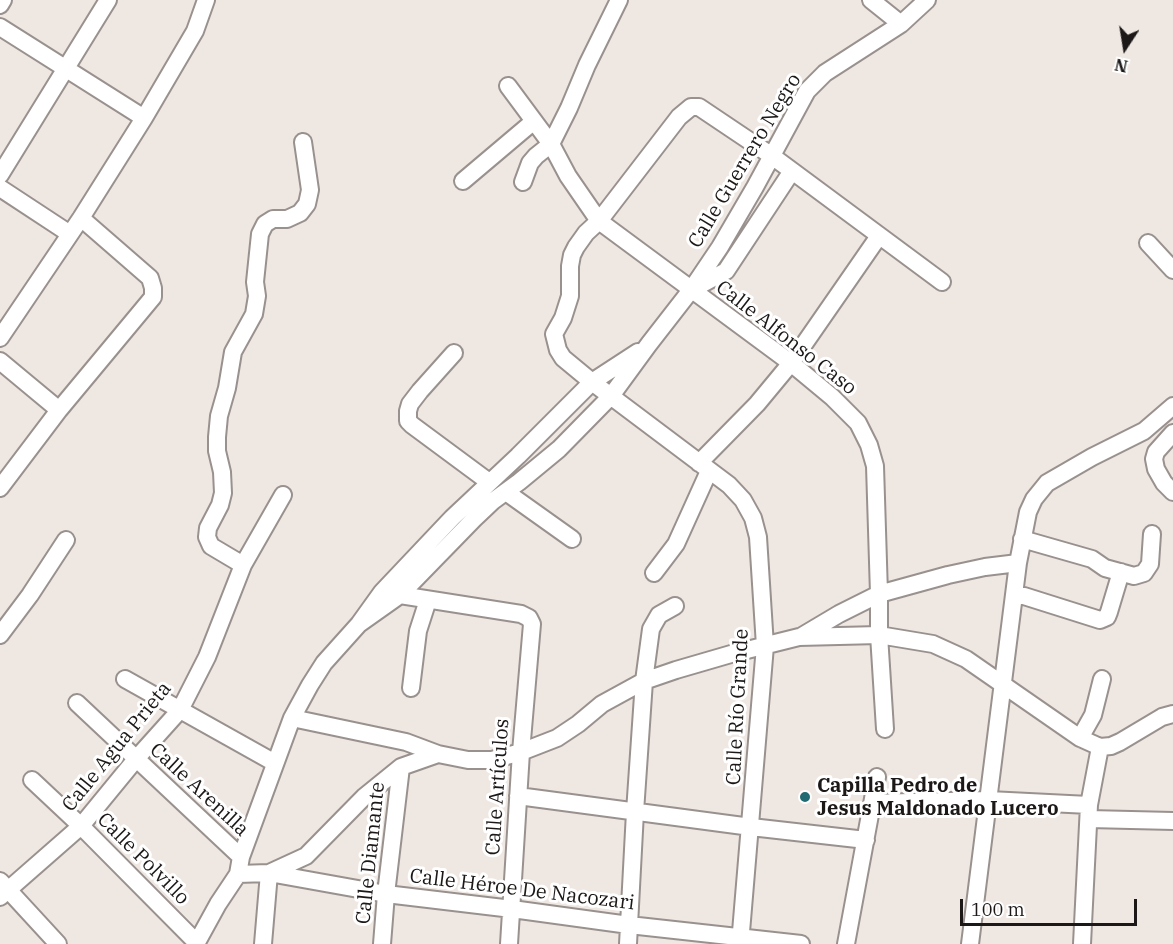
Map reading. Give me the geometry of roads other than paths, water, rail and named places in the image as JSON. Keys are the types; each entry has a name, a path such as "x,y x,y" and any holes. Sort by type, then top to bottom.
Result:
{"street":[{"path":"0,5 3,0"},
{"path":"0,175 108,0"},
{"path":"0,338 81,218 144,118 195,31 205,0"},
{"path":"523,182 530,163 551,144 619,0"},
{"path":"871,0 901,24"},
{"name":"Calle Guerrero Negro","path":"359,624 400,595 493,501 559,449 611,396 691,290 720,247 807,91 825,72 901,24 927,0"},
{"path":"0,27 144,118"},
{"name":"Calle Alfonso Caso","path":"507,86 551,144 568,176 598,221 791,363 832,397 858,423 869,445 875,466 879,635 885,729"},
{"name":"Calle Río Grande","path":"741,940 765,646 758,537 753,518 743,500 729,485 563,358 558,350 554,334 563,318 570,296 570,266 576,247 679,117 691,107 699,107 708,112 772,156"},
{"path":"463,181 534,121"},
{"path":"243,565 211,546 207,537 208,528 220,506 224,492 217,451 219,416 227,388 233,351 254,314 258,296 255,282 260,234 265,224 273,219 287,219 294,216 300,213 307,204 310,190 303,142"},
{"path":"772,156 942,282"},
{"path":"691,290 726,271 792,171"},
{"path":"0,188 70,234"},
{"path":"0,488 59,410 153,297 150,278 81,218"},
{"path":"654,573 676,544 704,467 791,363 879,236"},
{"path":"1148,243 1173,270"},
{"name":"Calle Guerrero Negro","path":"196,943 239,866 292,718 324,663 359,624 382,592 452,518 592,382 649,344"},
{"path":"454,353 410,404 408,421 489,482"},
{"path":"0,362 59,410"},
{"path":"970,944 1018,562 1028,512 1034,499 1047,483 1169,416"},
{"path":"1173,433 1156,452 1154,459 1156,469 1164,483 1173,492"},
{"path":"506,492 572,539"},
{"name":"Calle Agua Prieta","path":"3,890 81,826 180,710 207,657 243,565 283,495"},
{"path":"1022,539 1092,560 1105,568 1134,576 1144,573 1150,564 1152,534"},
{"path":"0,635 30,595 66,540"},
{"path":"800,637 879,594 948,575 1018,562"},
{"path":"1014,594 1100,620 1107,617 1120,572"},
{"path":"400,595 429,600 418,631 411,688"},
{"name":"Calle Artículos","path":"429,600 521,614 529,618 532,624 509,944"},
{"path":"628,944 634,812 644,681 651,629 659,615 675,606"},
{"path":"292,718 406,742 438,754 468,760 492,760 557,738 602,704 644,681 676,669 800,637 879,635 933,644 966,659 1080,738 1100,747 1120,742 1162,717 1173,714"},
{"path":"125,679 275,763"},
{"path":"1080,738 1093,715 1102,679"},
{"name":"Calle Arenilla","path":"77,703 136,759 239,866"},
{"path":"1082,944 1089,812 1100,747"},
{"path":"263,944 269,873 306,855 364,797 401,767 438,754"},
{"name":"Calle Diamante","path":"382,944 401,767"},
{"path":"846,944 877,777"},
{"name":"Calle Polvillo","path":"32,780 81,826 196,943"},
{"path":"518,796 866,840"},
{"path":"872,803 989,800 1173,821"},
{"name":"Calle Héroe De Nacozari","path":"239,866 386,894 741,940 801,944"},
{"path":"3,890 58,944"}],"place":[{"name":"Capilla Pedro de Jesus Maldonado Lucero","path":"805,797"}]}
